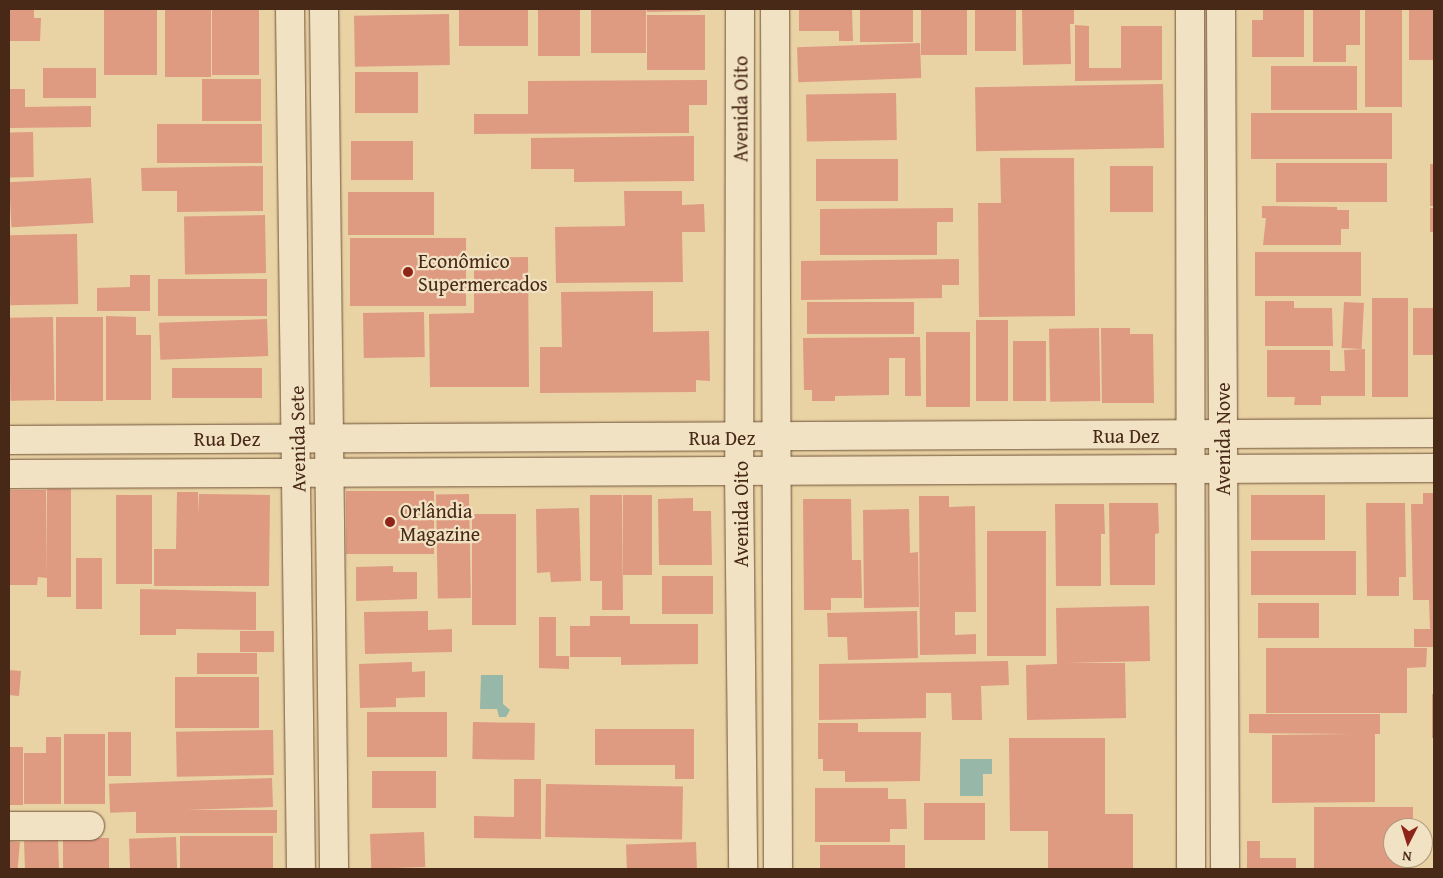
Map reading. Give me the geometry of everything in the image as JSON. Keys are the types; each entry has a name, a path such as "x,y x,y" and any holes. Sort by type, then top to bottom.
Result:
{"street":[{"name":"Avenida Sete","path":"290,9 298,474 301,869"},
{"name":"Avenida Sete","path":"324,9 331,438 334,869"},
{"name":"Avenida Oito","path":"740,9 739,472 743,869"},
{"name":"Avenida Oito","path":"775,9 778,869"},
{"name":"Avenida Nove","path":"1190,9 1192,435 1191,869"},
{"name":"Avenida Nove","path":"1221,9 1225,869"},
{"name":"Rua Dez","path":"9,440 740,438 1434,433"},
{"name":"Rua Dez","path":"9,474 1434,468"},
{"path":"9,826 90,826"}],"shaded area":[{"path":"481,675 503,675 503,704 510,710 506,717 499,717 497,709 480,709"},
{"path":"960,759 992,759 992,774 983,774 983,796 960,796"}],"building":[{"path":"9,9 34,9 34,18 41,18 40,41 9,41"},
{"path":"104,9 157,9 157,75 104,75"},
{"path":"165,9 211,9 211,77 165,77"},
{"path":"212,9 259,9 259,75 212,75"},
{"path":"459,9 528,9 528,46 459,46"},
{"path":"538,9 580,9 580,56 538,56"},
{"path":"591,9 646,9 646,53 591,53"},
{"path":"647,9 700,9 700,11 647,12"},
{"path":"799,9 852,9 853,41 839,41 839,31 799,31"},
{"path":"860,9 913,9 913,42 860,42"},
{"path":"921,9 967,9 967,55 921,55"},
{"path":"975,9 1016,9 1016,51 975,51"},
{"path":"1022,9 1074,9 1074,24 1070,24 1071,64 1023,65"},
{"path":"1263,9 1304,9 1304,57 1252,57 1252,20 1263,20"},
{"path":"1313,9 1360,9 1360,45 1346,45 1346,62 1313,62"},
{"path":"1365,9 1402,9 1402,107 1365,107"},
{"path":"1409,9 1434,9 1434,60 1409,60"},
{"path":"449,14 450,65 355,67 354,16"},
{"path":"647,15 705,15 705,70 647,70"},
{"path":"1075,25 1089,26 1089,68 1121,68 1121,26 1162,26 1162,80 1075,81"},
{"path":"920,43 921,78 798,82 797,47"},
{"path":"1271,66 1357,66 1357,110 1271,110"},
{"path":"43,68 96,68 96,98 43,98"},
{"path":"355,72 418,72 418,113 355,113"},
{"path":"202,79 261,79 261,121 202,121"},
{"path":"707,80 707,105 689,105 689,133 474,134 474,114 528,114 528,81"},
{"path":"1163,84 1164,148 976,151 975,87"},
{"path":"9,89 25,89 25,107 91,106 91,127 9,128"},
{"path":"896,93 897,140 807,142 806,95"},
{"path":"1251,113 1392,113 1392,159 1251,159"},
{"path":"157,124 262,124 262,163 157,163"},
{"path":"9,132 33,132 34,177 10,177"},
{"path":"694,136 694,181 574,182 574,169 531,169 531,138"},
{"path":"351,141 413,141 413,180 351,180"},
{"path":"1000,158 1074,158 1075,316 979,317 978,203 1001,203"},
{"path":"816,159 898,159 898,201 816,201"},
{"path":"1276,163 1387,163 1387,202 1276,202"},
{"path":"1430,164 1434,164 1434,206 1430,206"},
{"path":"263,166 263,211 177,212 177,191 142,191 141,168"},
{"path":"1110,166 1153,166 1153,212 1110,212"},
{"path":"91,178 93,223 11,227 9,182"},
{"path":"624,191 682,191 682,205 704,204 705,232 682,232 683,282 556,283 555,227 625,226"},
{"path":"348,192 434,192 434,235 348,235"},
{"path":"1262,206 1337,207 1337,210 1349,210 1349,229 1341,229 1341,245 1263,245 1266,218 1262,218"},
{"path":"953,208 953,222 937,222 937,255 820,255 820,209"},
{"path":"1430,208 1434,208 1434,232 1430,232"},
{"path":"265,215 266,273 185,274 184,216"},
{"path":"77,234 78,304 10,305 9,235"},
{"name":"Econômico Supermercados","path":"350,238 466,238 466,306 350,306"},
{"path":"1255,252 1361,252 1361,296 1255,296"},
{"path":"528,257 529,387 430,387 429,314 474,313 474,258"},
{"path":"959,259 959,285 942,285 942,298 801,300 801,261"},
{"path":"130,275 150,275 150,311 97,311 97,288 130,287"},
{"path":"158,279 267,279 267,316 158,316"},
{"path":"653,291 653,332 709,331 710,381 696,380 696,392 540,393 540,347 562,347 561,292"},
{"path":"1372,298 1408,298 1408,397 1372,397"},
{"path":"1265,301 1294,301 1294,308 1332,308 1333,346 1265,346"},
{"path":"807,302 914,302 914,334 807,334"},
{"path":"1344,302 1364,303 1362,349 1342,348"},
{"path":"1413,308 1434,308 1434,355 1413,355"},
{"path":"424,312 425,357 364,358 363,313"},
{"path":"106,316 136,317 136,335 151,335 151,400 106,400"},
{"path":"53,317 54,400 10,401 9,318"},
{"path":"56,317 103,317 103,401 56,401"},
{"path":"267,319 268,356 160,360 159,323"},
{"path":"976,320 1008,320 1008,401 976,401"},
{"path":"1099,328 1100,401 1050,402 1049,329"},
{"path":"1101,328 1130,328 1130,334 1153,334 1154,403 1102,403"},
{"path":"926,332 970,332 970,407 926,407"},
{"path":"920,337 921,396 905,396 905,358 889,358 889,395 835,396 835,401 812,401 812,390 804,390 803,338"},
{"path":"1013,341 1046,341 1046,401 1013,401"},
{"path":"1365,349 1365,396 1321,396 1321,405 1294,405 1295,397 1267,397 1267,350 1330,350 1330,371 1345,371 1344,350"},
{"path":"172,368 262,368 262,398 172,398"},
{"path":"47,489 71,489 71,597 47,597"},
{"path":"9,490 46,490 47,578 38,577 37,585 9,585"},
{"name":"Orlândia Magazine","path":"346,491 434,491 434,554 346,554"},
{"path":"177,492 198,492 198,516 199,494 270,495 269,586 154,586 154,549 176,549"},
{"path":"1423,493 1434,493 1434,647 1414,647 1414,629 1430,629 1429,600 1413,600 1411,504 1423,504"},
{"path":"469,494 471,598 438,599 436,495"},
{"path":"116,495 152,495 152,584 116,584"},
{"path":"590,495 622,495 623,610 602,610 602,581 590,581"},
{"path":"623,495 652,495 652,575 623,575"},
{"path":"1251,495 1325,495 1325,540 1251,540"},
{"path":"919,496 949,496 949,507 975,506 976,612 955,612 955,635 976,634 976,654 920,655"},
{"path":"693,498 693,511 711,511 712,565 659,565 658,499"},
{"path":"803,499 851,499 852,560 861,560 862,598 831,598 831,610 804,610"},
{"path":"1109,503 1158,503 1159,533 1155,534 1155,585 1110,585"},
{"path":"1366,503 1405,503 1406,577 1399,577 1399,596 1367,596"},
{"path":"1055,504 1104,504 1105,534 1101,534 1101,586 1056,586"},
{"path":"579,508 581,581 551,582 550,572 537,573 536,509"},
{"path":"909,509 910,553 918,552 919,607 864,608 863,510"},
{"path":"472,514 516,514 516,625 472,625"},
{"path":"987,531 1046,531 1046,656 987,656"},
{"path":"1251,551 1356,551 1356,595 1251,595"},
{"path":"76,558 102,558 102,609 76,609"},
{"path":"393,566 393,572 417,572 417,599 356,601 356,567"},
{"path":"662,576 713,576 713,614 662,614"},
{"path":"140,589 256,592 256,630 176,629 176,635 140,635"},
{"path":"1258,603 1319,603 1319,638 1258,638"},
{"path":"1149,606 1150,661 1065,663 1125,663 1126,718 1027,720 1026,665 1057,664 1056,608"},
{"path":"428,611 428,630 452,629 452,652 365,654 364,612"},
{"path":"917,611 918,658 848,660 847,637 828,637 827,613"},
{"path":"590,616 630,616 630,624 698,624 698,664 621,665 621,657 570,657 570,626 590,626"},
{"path":"539,617 556,617 556,656 569,656 569,669 539,668"},
{"path":"240,631 274,631 274,652 240,652"},
{"path":"1266,648 1427,648 1426,667 1407,668 1407,713 1266,713"},
{"path":"197,653 257,653 257,674 197,674"},
{"path":"1008,661 1009,685 981,686 982,720 952,720 951,693 926,693 926,718 819,720 819,664"},
{"path":"412,662 412,672 425,671 425,697 396,698 396,707 360,708 359,664"},
{"path":"9,670 21,671 19,696 9,695"},
{"path":"175,677 259,677 259,728 175,728"},
{"path":"1432,694 1434,694 1434,738 1432,738"},
{"path":"367,712 447,712 447,757 367,757"},
{"path":"1249,714 1380,714 1380,734 1375,734 1375,802 1272,803 1272,735 1353,734 1249,733"},
{"path":"473,722 535,723 534,760 472,759"},
{"path":"818,723 858,723 858,732 921,732 920,781 845,782 845,771 823,771 823,759 818,759"},
{"path":"595,729 694,729 694,779 675,779 675,765 595,765"},
{"path":"273,730 274,775 177,777 176,732"},
{"path":"108,732 131,732 131,776 108,776"},
{"path":"64,734 105,734 105,804 64,804"},
{"path":"46,737 61,737 61,804 24,804 24,753 46,753"},
{"path":"1009,738 1105,738 1105,814 1133,814 1133,869 1048,869 1048,831 1010,831"},
{"path":"9,747 23,747 23,805 9,805"},
{"path":"372,771 436,771 436,808 372,808"},
{"path":"272,778 273,807 110,813 109,784"},
{"path":"514,779 541,779 541,839 474,838 474,816 514,817"},
{"path":"546,784 683,786 682,839 545,837"},
{"path":"815,788 888,788 888,799 906,799 907,829 890,829 890,842 815,842"},
{"path":"924,803 985,803 985,840 924,840"},
{"path":"1314,807 1413,807 1413,818 1383,818 1383,868 1413,869 1314,869"},
{"path":"136,810 277,810 277,833 136,833"},
{"path":"424,832 425,867 371,869 370,834"},
{"path":"180,836 273,836 273,869 180,869"},
{"path":"176,837 177,869 130,869 129,839"},
{"path":"63,838 109,838 109,869 63,869"},
{"path":"58,840 59,869 25,869 24,841"},
{"path":"9,841 20,842 18,869 9,869"},
{"path":"1247,841 1260,841 1260,858 1296,858 1296,869 1247,869"},
{"path":"696,842 697,869 627,869 626,844"},
{"path":"820,845 905,845 905,869 820,869"}],"place":[{"name":"Econômico Supermercados","path":"408,272"},
{"name":"Orlândia Magazine","path":"390,522"}]}
